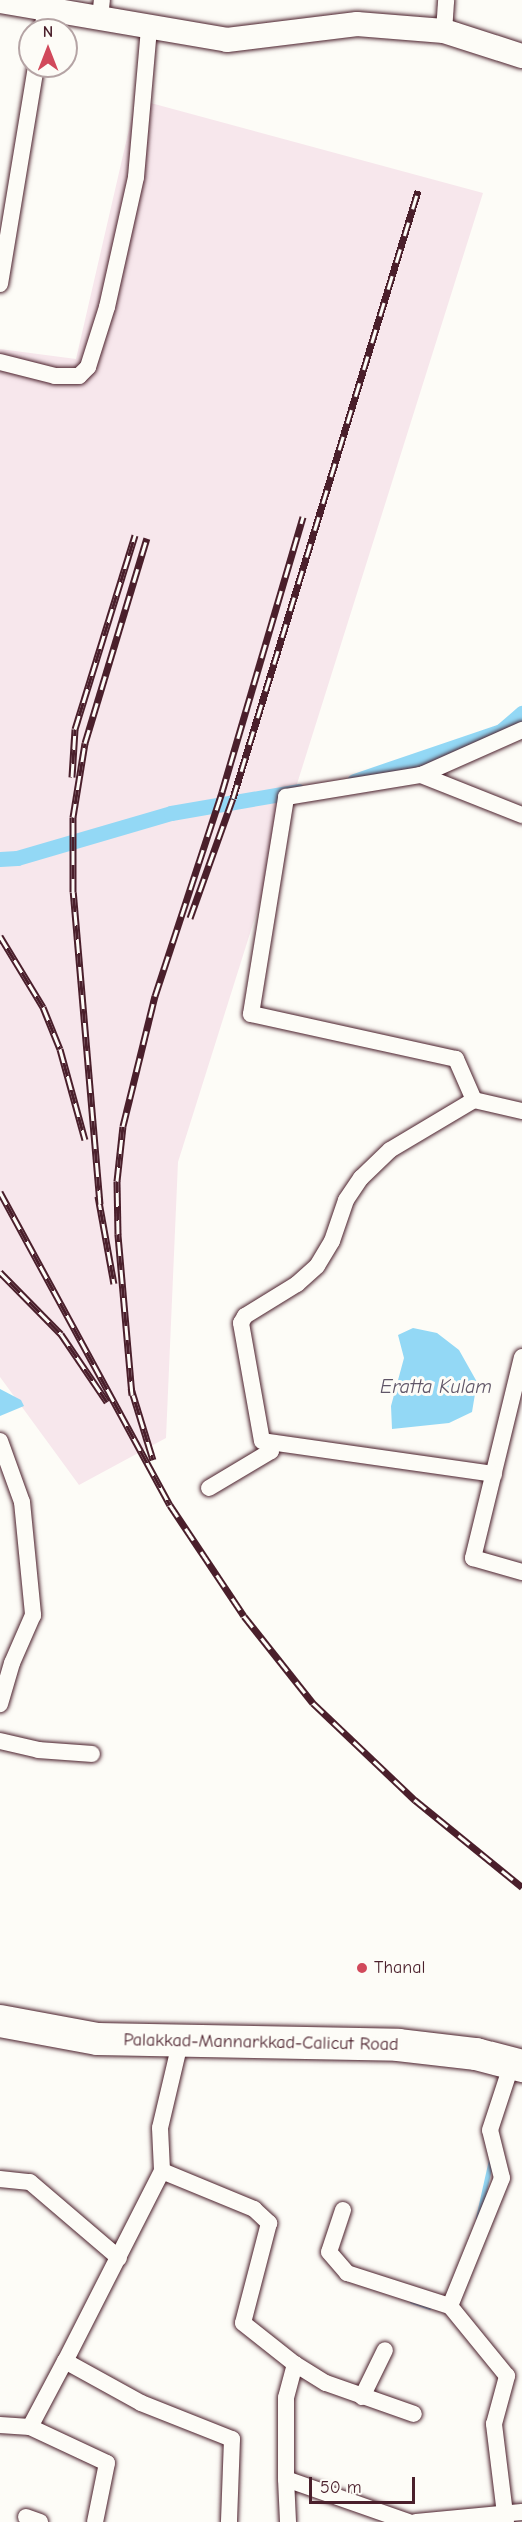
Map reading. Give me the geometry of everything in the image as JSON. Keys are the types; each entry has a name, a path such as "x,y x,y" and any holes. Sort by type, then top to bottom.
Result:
{"highway":[{"name":"Palakkad-Mannarkkad-Calicut Road","path":"0,2021 28,2030 97,2039 398,2045 517,2065"}],"street":[{"path":"444,30 446,0"},
{"path":"0,1 39,18"},
{"path":"54,18 101,9 149,27 227,40 357,24 444,30 522,56"},
{"path":"0,362 55,376 79,376 88,367 107,307 136,177 149,27"},
{"path":"0,285 34,78"},
{"path":"474,1100 456,1059 251,1014 286,797 422,775 522,730"},
{"path":"422,775 522,815"},
{"path":"494,1474 262,1441 242,1342 241,1323 245,1316 297,1284 317,1266 346,1200 360,1178 390,1150 474,1100 522,1111"},
{"path":"522,1357 473,1558 522,1572"},
{"path":"0,1441 22,1502 33,1615 12,1663 0,1704"},
{"path":"209,1488 271,1451 267,1443"},
{"path":"0,1742 39,1750 92,1754"},
{"path":"30,2427 162,2171 160,2128 181,2039"},
{"path":"450,2306 502,2178 490,2130 517,2065"},
{"path":"162,2171 254,2209 269,2223 243,2324 295,2364 326,2383 414,2414"},
{"path":"0,2179 30,2182 118,2258"},
{"path":"343,2210 329,2252 347,2273 450,2306 507,2376 494,2424 505,2518"},
{"path":"362,2397 385,2350"},
{"path":"65,2361 141,2403 232,2439 229,2522"},
{"path":"288,2522 286,2398 295,2364"},
{"path":"0,2425 30,2427 107,2463 94,2522"},
{"path":"286,2479 409,2522"},
{"path":"416,2522 505,2518 522,2512"}],"shaded area":[{"path":"136,99 483,193 178,1162 166,1438 79,1485 0,1377 0,349 76,359"}],"water":[{"name":"Eratta Kulam","path":"413,1328 437,1333 459,1350 477,1382 472,1412 449,1423 392,1429 391,1406 404,1358 398,1335"},
{"path":"0,1389 21,1400 24,1406 0,1416"}],"waterway":[{"path":"354,781 501,731 522,713"},
{"path":"0,859 17,858 171,813 298,791"},
{"path":"478,2218 491,2160"},
{"path":"412,2301 429,2307"}],"railway":[{"path":"190,918 233,798 418,191"},
{"path":"132,1395 118,1234 117,1181 123,1126 155,996 222,792 303,517"},
{"path":"72,777 75,729 135,535"},
{"path":"100,1204 73,892 73,817 85,743 147,538"},
{"path":"0,936 43,1007 60,1049 85,1140"},
{"path":"0,1192 170,1505 244,1616 313,1703 415,1800 522,1887"},
{"path":"98,1196 114,1284"},
{"path":"0,1272 61,1334 107,1402"},
{"path":"131,1388 153,1460"}],"place":[{"name":"Thanal","path":"362,1968"}]}
